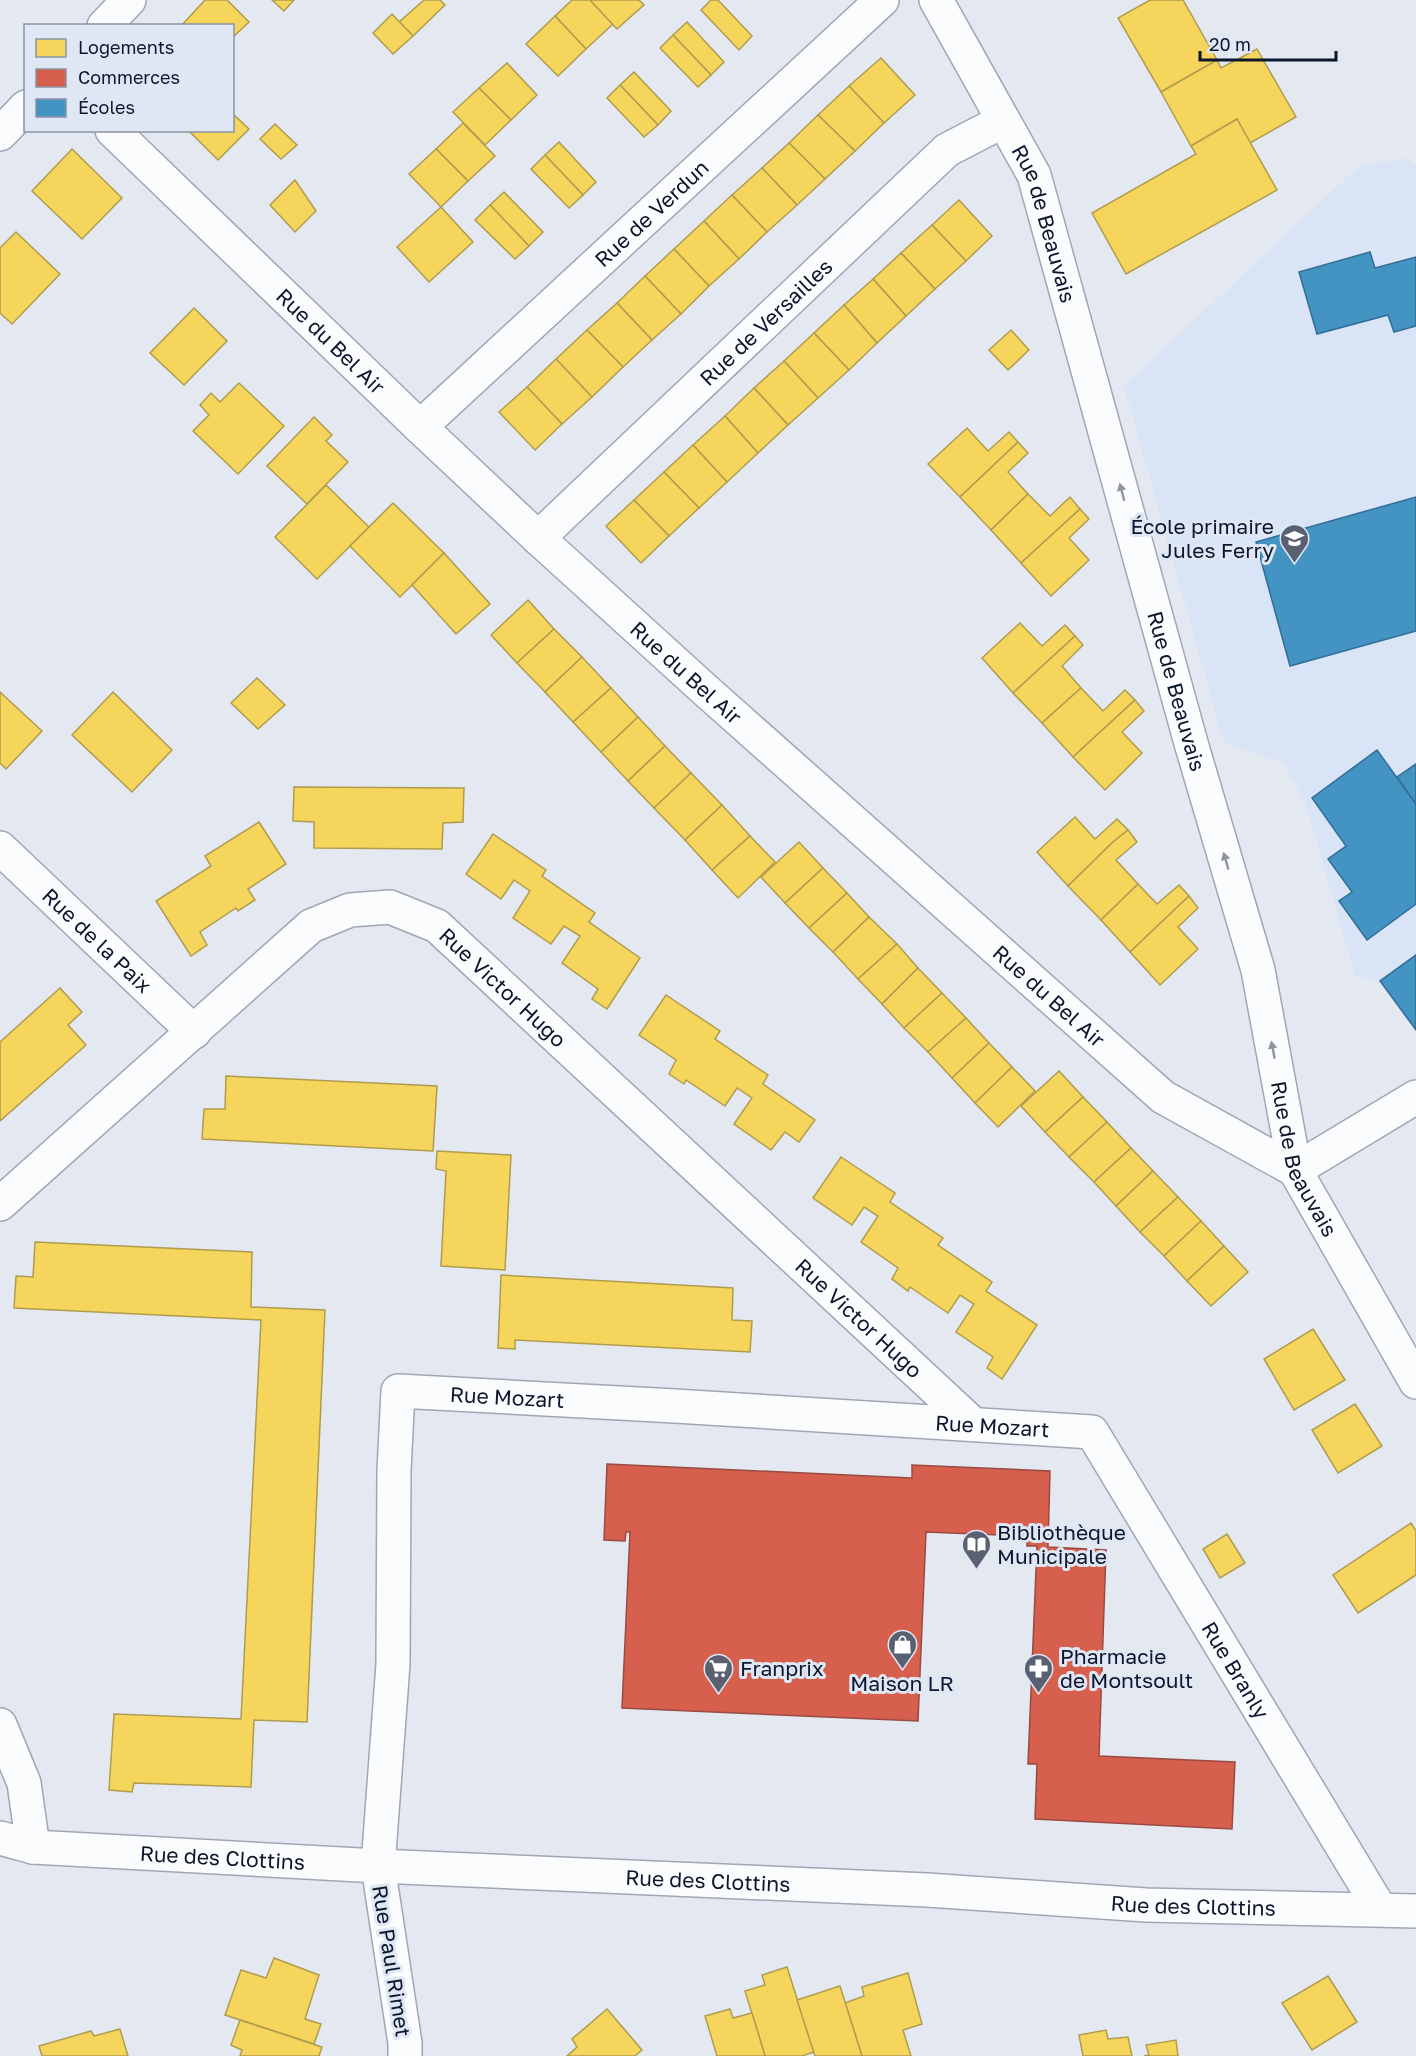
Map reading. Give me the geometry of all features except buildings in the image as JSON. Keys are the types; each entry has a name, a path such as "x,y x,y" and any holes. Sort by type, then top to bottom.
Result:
{"street":[{"path":"106,24 129,0"},
{"name":"Rue de Verdun","path":"420,427 882,0"},
{"name":"Rue de Beauvais","path":"936,0 1034,175 1191,743 1258,970 1295,1170 1416,1382"},
{"path":"0,134 24,109"},
{"name":"Rue de Versailles","path":"538,538 947,150 1003,121"},
{"name":"Rue du Bel Air","path":"114,132 538,538 703,688 1163,1096 1295,1170"},
{"name":"Rue de la Paix","path":"0,848 194,1032"},
{"name":"Rue Victor Hugo","path":"0,1204 310,926 350,910 390,907 437,926 973,1424"},
{"path":"1295,1170 1416,1097"},
{"name":"Rue Mozart","path":"378,1866 393,1664 394,1471 398,1391 1092,1432"},
{"name":"Rue Branly","path":"1092,1432 1380,1909"},
{"path":"0,1725 24,1783 33,1847"},
{"name":"Rue des Clottins","path":"0,1838 33,1847 378,1866 927,1890 1146,1905 1416,1911"},
{"name":"Rue Paul Rimet","path":"378,1866 405,2043 405,2056"}],"shaded area":[{"name":"École primaire Jules Ferry","path":"1410,158 1416,166 1416,1030 1380,981 1355,975 1305,800 1282,762 1224,743 1124,386 1359,166"}],"place":[{"name":"École primaire Jules Ferry","path":"1295,564"},
{"name":"Bibliothèque Municipale","path":"976,1570"},
{"name":"Maison LR","path":"902,1670"},
{"name":"Franprix","path":"719,1694"},
{"name":"Pharmacie de Montsoult","path":"1039,1694"}]}
